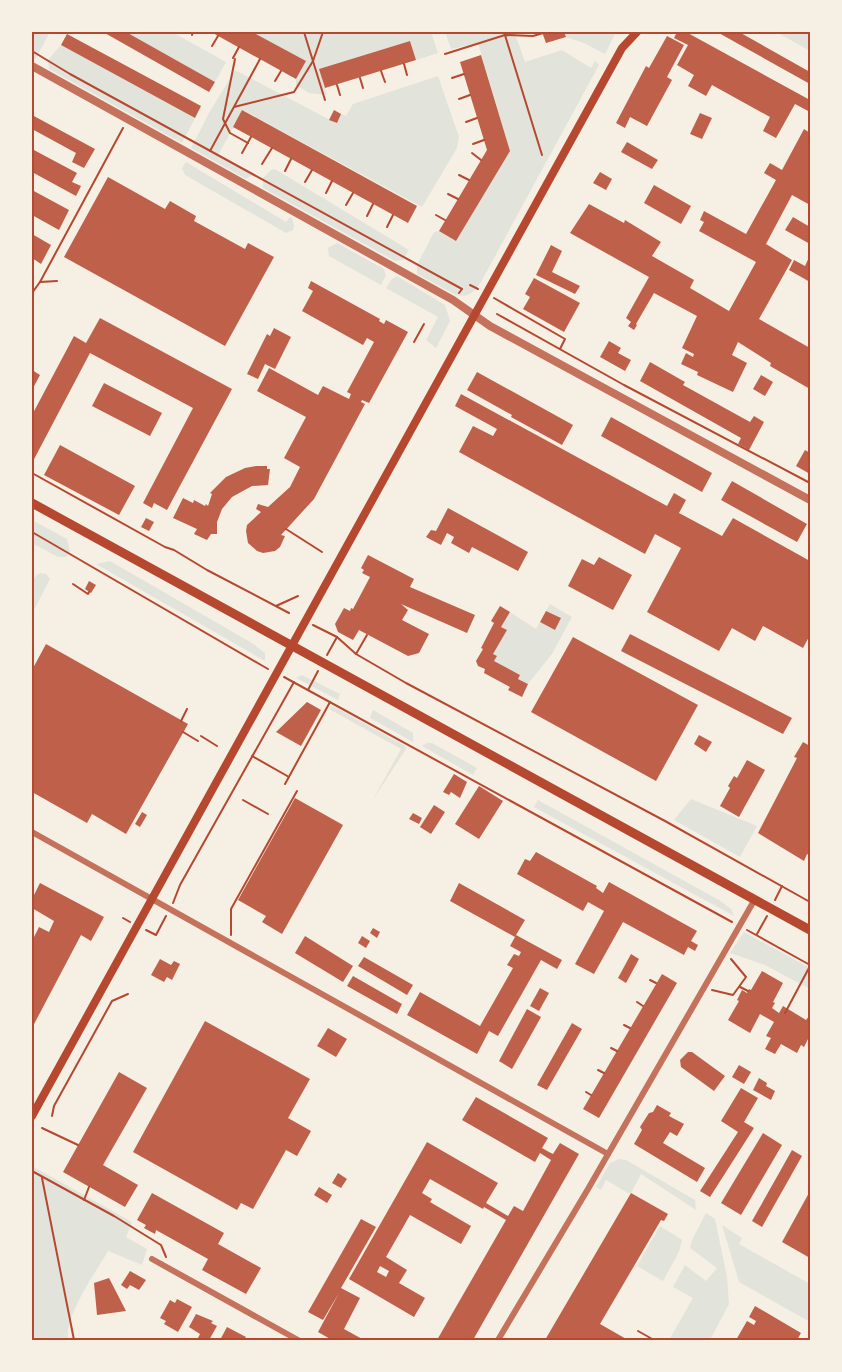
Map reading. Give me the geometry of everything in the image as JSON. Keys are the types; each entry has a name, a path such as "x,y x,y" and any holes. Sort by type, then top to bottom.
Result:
{"main road":[{"path":"622,48 626,32"},
{"path":"32,1116 622,48 637,32"},
{"path":"32,503 810,930"}],"street":[{"path":"32,66 453,300 500,331 810,500"},
{"path":"32,832 608,1154"},
{"path":"498,1341 755,899"},
{"path":"152,1259 298,1341"}],"path":[{"path":"304,32 325,100"},
{"path":"234,107 294,92 313,61 323,32"},
{"path":"505,33 542,155"},
{"path":"445,54 505,33 533,36 543,33"},
{"path":"212,46 218,36"},
{"path":"239,47 234,59 223,119 230,133 248,143"},
{"path":"32,51 462,289"},
{"path":"210,150 260,59"},
{"path":"404,64 407,75"},
{"path":"275,81 281,71"},
{"path":"381,71 385,82"},
{"path":"452,78 464,74"},
{"path":"360,78 363,88"},
{"path":"337,84 340,95"},
{"path":"459,99 470,95"},
{"path":"466,122 477,118"},
{"path":"32,293 123,128"},
{"path":"242,153 252,137"},
{"path":"473,144 484,140"},
{"path":"262,164 272,148"},
{"path":"472,153 481,160"},
{"path":"285,171 291,159"},
{"path":"305,182 312,170"},
{"path":"459,175 469,180"},
{"path":"326,193 332,181"},
{"path":"346,205 352,193"},
{"path":"448,194 458,199"},
{"path":"367,216 373,204"},
{"path":"387,227 393,215"},
{"path":"436,215 445,220"},
{"path":"40,282 57,281"},
{"path":"503,303 565,339 560,349"},
{"path":"497,314 810,483"},
{"path":"414,342 424,324"},
{"path":"32,473 289,613"},
{"path":"286,530 322,552"},
{"path":"32,532 262,665"},
{"path":"73,585 88,594 89,592"},
{"path":"276,606 298,597"},
{"path":"306,621 337,637 356,654 497,733 665,821 810,902"},
{"path":"356,654 367,635"},
{"path":"156,935 180,885 294,682 810,965 785,1013"},
{"path":"285,784 330,702"},
{"path":"181,720 187,709"},
{"path":"183,732 198,741"},
{"path":"201,736 217,746"},
{"path":"252,756 289,777"},
{"path":"231,944 231,909 297,791"},
{"path":"243,800 268,814"},
{"path":"703,988 733,995 746,976 725,951"},
{"path":"650,980 656,983"},
{"path":"739,986 748,991"},
{"path":"52,1116 54,1106 112,1001 128,993"},
{"path":"637,1002 643,1006"},
{"path":"624,1025 630,1028"},
{"path":"611,1048 617,1051"},
{"path":"598,1070 604,1073"},
{"path":"586,1092 591,1095"},
{"path":"42,1128 78,1145"},
{"path":"32,1171 160,1245 170,1269"},
{"path":"42,1177 74,1341"},
{"path":"84,1200 89,1187"},
{"path":"639,1331 654,1341"}],"shaded area":[{"path":"32,32 41,34 50,32 36,58 32,60"},
{"path":"126,32 172,32 226,62 215,82"},
{"path":"252,32 431,32 438,53 416,60 410,41 319,69 327,95 309,93 296,85 296,79 306,61"},
{"path":"445,32 516,32 525,62 562,50 591,68 595,61 599,65 481,282 473,291 464,296 456,295 417,274 417,265 434,232 439,231 456,241 510,151 478,43 451,49"},
{"path":"564,32 616,32 605,54 566,37"},
{"path":"776,32 810,32 810,51"},
{"path":"61,45 195,118 182,143 49,69 48,60"},
{"path":"235,70 336,123 341,114 346,116 353,104 438,76 459,137 457,148 422,207 243,110 218,155 253,175 246,179 191,148"},
{"path":"186,162 286,222 290,217 292,218 293,230 286,233 185,175 182,168"},
{"path":"275,169 409,250 403,260 395,261 263,188 263,178"},
{"path":"337,243 384,269 386,275 381,285 329,256 328,248"},
{"path":"397,276 445,305 450,321 436,348 426,340 438,317 386,288"},
{"path":"32,520 67,539 70,552 66,557 58,557 32,543"},
{"path":"110,561 252,643 265,653 265,661 96,564"},
{"path":"40,573 46,574 50,579 32,611 31,585"},
{"path":"550,604 572,617 552,654 528,684 518,679 520,675 494,661 497,656 493,654 506,630 501,627 510,612 536,629 540,622 555,630 561,618 546,611"},
{"path":"302,675 340,694 338,700 296,678"},
{"path":"333,706 405,746 406,749 372,801 401,749 329,709"},
{"path":"373,710 413,733 413,742 370,718"},
{"path":"432,743 477,768 473,775 422,746"},
{"path":"691,799 757,826 740,857 674,820"},
{"path":"538,800 719,900 731,909 734,916 534,807"},
{"path":"744,932 810,968 810,989 765,965 730,953"},
{"path":"619,1159 626,1160 695,1200 696,1210 641,1174 631,1193 606,1180 601,1190 596,1187 610,1163"},
{"path":"32,1166 132,1222 126,1237 147,1249 142,1265 108,1251 76,1306 68,1330 68,1340 32,1340"},
{"path":"706,1213 715,1219 727,1277 729,1304 710,1340 669,1340 693,1298 673,1287 685,1265 706,1281 717,1268 690,1248"},
{"path":"722,1225 742,1238 739,1244 810,1284 810,1322 739,1282"},
{"path":"660,1226 682,1240 679,1252 663,1281 637,1266"}],"building":[{"path":"103,32 126,32 215,82 209,92"},
{"path":"211,32 252,32 306,61 296,79"},
{"path":"542,32 564,32 566,37 546,43"},
{"path":"677,32 686,32 810,100 810,112 795,104 776,138 763,131 770,117 712,85 706,96 688,86 694,75 677,65 688,45 674,38"},
{"path":"717,32 739,32 810,72 810,84"},
{"path":"67,34 201,106 195,118 61,45"},
{"path":"667,36 684,45 667,77 672,80 647,126 630,117 625,128 616,123 646,66 649,68"},
{"path":"410,41 416,60 325,88 319,69"},
{"path":"481,55 510,151 456,241 439,231 487,150 460,62"},
{"path":"242,110 417,206 408,223 233,127"},
{"path":"334,110 341,114 337,123 329,120"},
{"path":"700,113 712,118 702,139 690,134"},
{"path":"32,115 95,149 84,168 72,162 76,153 32,129"},
{"path":"804,129 810,133 810,205 792,195 766,244 792,260 759,319 810,348 810,389 770,366 771,363 738,342 732,355 747,363 733,392 697,375 698,372 681,364 686,353 693,357 694,354 682,348 697,316 654,293 634,330 628,326 631,322 626,318 649,277 570,233 589,204 624,223 625,220 661,242 652,256 694,280 690,288 729,311 756,262 699,231 704,222 700,220 704,211 746,234 776,180 764,173 770,163 782,170"},
{"path":"627,142 658,160 652,169 621,152"},
{"path":"32,149 77,173 72,182 81,186 76,196 32,172"},
{"path":"600,172 612,179 606,190 593,183"},
{"path":"108,177 165,209 170,201 196,216 194,221 245,249 248,243 274,257 225,346 64,257"},
{"path":"654,185 691,206 681,224 644,203"},
{"path":"32,190 69,210 59,230 32,215"},
{"path":"793,217 810,227 810,244 785,230"},
{"path":"32,234 51,245 41,264 32,258"},
{"path":"551,245 562,251 552,272 580,286 575,294 536,275"},
{"path":"810,255 810,282 789,270 794,260 805,266"},
{"path":"534,278 580,303 564,332 523,309 530,297 525,294"},
{"path":"311,281 380,319 379,321 384,324 386,320 408,332 369,403 362,400 361,402 365,404 314,499 281,535 285,536 280,547 275,551 263,553 248,543 247,525 261,512 256,509 258,504 268,507 290,487 300,467 284,458 306,417 257,391 269,368 318,395 323,386 349,399 351,394 347,392 374,342 367,338 363,345 302,311 313,291 308,288"},
{"path":"100,318 232,389 167,510 154,503 152,508 143,503 193,408 90,353 32,463 32,415 74,336 86,343"},
{"path":"274,328 291,337 275,369 265,364 258,379 247,374 267,334 270,336"},
{"path":"609,341 621,348 618,353 631,360 625,371 600,357"},
{"path":"650,362 685,382 683,385 750,422 754,416 764,422 749,450 738,444 741,438 640,381"},
{"path":"32,370 40,375 32,390"},
{"path":"477,372 573,425 562,445 467,390"},
{"path":"761,375 773,382 765,396 753,389"},
{"path":"104,383 162,413 150,436 92,406"},
{"path":"461,394 667,506 674,493 686,500 679,513 722,536 733,518 810,561 810,635 803,648 763,626 755,641 732,628 719,651 647,612 681,548 655,534 645,554 459,452 473,426 493,436 497,429 455,406"},
{"path":"611,417 712,473 702,492 601,436"},
{"path":"60,445 135,486 119,515 44,475"},
{"path":"805,450 810,453 810,474 796,466"},
{"path":"267,466 267,469 270,469 268,485 252,486 232,497 222,509 217,522 217,534 211,534 207,540 194,534 197,529 173,518 183,498 208,506 212,494 210,493 226,477 245,468"},
{"path":"732,481 807,524 797,542 721,500"},
{"path":"448,508 528,552 518,571 472,547 469,553 451,543 454,537 447,533 441,545 426,537 431,530 436,531"},
{"path":"146,518 154,522 149,531 141,527"},
{"path":"368,555 414,579 410,587 475,615 467,633 401,604 408,610 402,620 429,634 419,653 408,656 359,630 353,640 338,632 335,624 344,608 350,611 351,608 353,609 370,577 362,573 364,570 361,568"},
{"path":"599,557 632,575 613,610 568,586 582,559 594,565"},
{"path":"89,581 96,585 91,593 85,589"},
{"path":"500,606 510,612 501,627 507,630 493,654 497,656 494,661 520,675 518,679 528,684 522,697 508,690 510,687 484,673 485,669 478,666 476,661 494,623 491,621"},
{"path":"546,611 561,618 555,630 540,622"},
{"path":"630,634 792,718 783,734 621,651"},
{"path":"573,637 698,705 656,781 531,712"},
{"path":"46,644 188,724 126,834 92,814 87,823 32,792 32,670"},
{"path":"307,702 321,710 301,746 276,732"},
{"path":"699,735 712,742 706,752 694,744"},
{"path":"803,742 810,746 810,856 807,854 804,861 758,833"},
{"path":"747,760 765,770 739,817 720,806 730,788 728,786 734,776 737,778"},
{"path":"454,774 467,782 460,798 451,792 449,795 443,792"},
{"path":"479,786 503,801 479,839 455,824"},
{"path":"295,798 343,825 282,934 262,922 266,916 238,900"},
{"path":"434,805 445,812 431,834 420,827"},
{"path":"142,812 147,815 140,827 135,824"},
{"path":"413,813 422,818 419,824 409,819"},
{"path":"536,852 597,886 596,888 603,893 609,882 697,931 691,941 698,945 695,951 688,947 684,955 623,922 594,974 575,964 604,911 588,902 583,911 517,874 525,859 530,861"},
{"path":"40,883 104,917 91,941 81,935 32,1028 32,941 39,927 49,932 54,921 32,908 32,899"},
{"path":"459,883 525,920 516,935 562,960 557,969 541,960 498,1036 489,1031 477,1054 407,1015 420,992 480,1026 513,968 507,965 514,954 519,956 521,952 510,946 515,937 450,901"},
{"path":"373,928 380,932 377,938 370,933"},
{"path":"305,936 353,966 343,982 295,953"},
{"path":"362,936 370,941 366,948 358,943"},
{"path":"631,954 639,959 626,983 618,978"},
{"path":"364,957 413,985 407,995 358,966"},
{"path":"160,959 171,965 174,961 180,964 172,980 167,977 164,982 151,975"},
{"path":"762,971 783,983 772,1008 779,1013 783,1006 806,1020 810,1017 810,1035 804,1047 801,1045 797,1053 781,1044 775,1054 765,1049 771,1038 766,1036 774,1022 760,1014 750,1033 728,1020 739,1001 737,1000 742,990 747,993 749,989 751,990"},
{"path":"662,974 677,983 599,1118 583,1109"},
{"path":"353,976 402,1004 397,1014 347,986"},
{"path":"540,988 549,993 539,1011 530,1006"},
{"path":"527,1009 541,1017 512,1069 499,1061"},
{"path":"205,1021 310,1079 288,1118 311,1131 297,1156 286,1150 253,1209 241,1203 237,1210 133,1152"},
{"path":"572,1023 582,1029 547,1090 537,1085"},
{"path":"328,1028 347,1039 336,1057 317,1046"},
{"path":"688,1052 692,1052 725,1076 714,1091 681,1067 680,1060"},
{"path":"739,1065 751,1072 744,1084 732,1077"},
{"path":"119,1072 147,1088 103,1165 138,1185 125,1207 63,1172"},
{"path":"759,1078 775,1091 771,1100 753,1090"},
{"path":"741,1088 758,1098 744,1122 754,1128 710,1197 700,1191 738,1132 721,1121"},
{"path":"476,1097 548,1138 542,1148 549,1152 553,1154 560,1143 579,1154 473,1340 437,1340 506,1220 430,1179 422,1193 432,1199 430,1202 471,1226 461,1244 410,1215 386,1257 407,1270 399,1283 425,1298 414,1317 349,1279 427,1142 498,1183 486,1203 508,1216 514,1206 523,1211 551,1160 540,1153 535,1162 462,1120","holes":["380,1266 389,1271 386,1277 377,1272"]},
{"path":"657,1105 671,1113 669,1116 684,1124 677,1136 670,1132 663,1143 705,1168 697,1182 634,1144 642,1130 640,1127"},
{"path":"763,1133 782,1145 741,1215 721,1203"},
{"path":"792,1150 802,1156 762,1227 752,1221"},
{"path":"338,1173 347,1179 341,1188 332,1183"},
{"path":"319,1187 332,1195 327,1203 314,1195"},
{"path":"810,1191 810,1258 782,1242"},
{"path":"152,1193 224,1233 218,1244 261,1268 246,1294 202,1270 208,1259 156,1230 155,1234 144,1228 146,1225 137,1220"},
{"path":"631,1193 668,1214 664,1221 661,1220 600,1324 628,1340 545,1340"},
{"path":"361,1219 376,1227 341,1288 360,1298 344,1329 364,1340 332,1340 318,1332 339,1293 323,1320 308,1312"},
{"path":"130,1271 146,1280 139,1290 130,1285 127,1289 121,1285"},
{"path":"109,1278 126,1311 97,1315 94,1283"},
{"path":"177,1299 192,1307 178,1332 164,1324 166,1321 160,1318 170,1300 175,1303"},
{"path":"755,1306 801,1333 797,1340 736,1340 747,1321 754,1325 756,1321 749,1317"},
{"path":"196,1314 213,1321 211,1323 217,1326 209,1340 198,1338 200,1334 189,1327"},
{"path":"227,1327 246,1337 244,1340 220,1340"}]}
